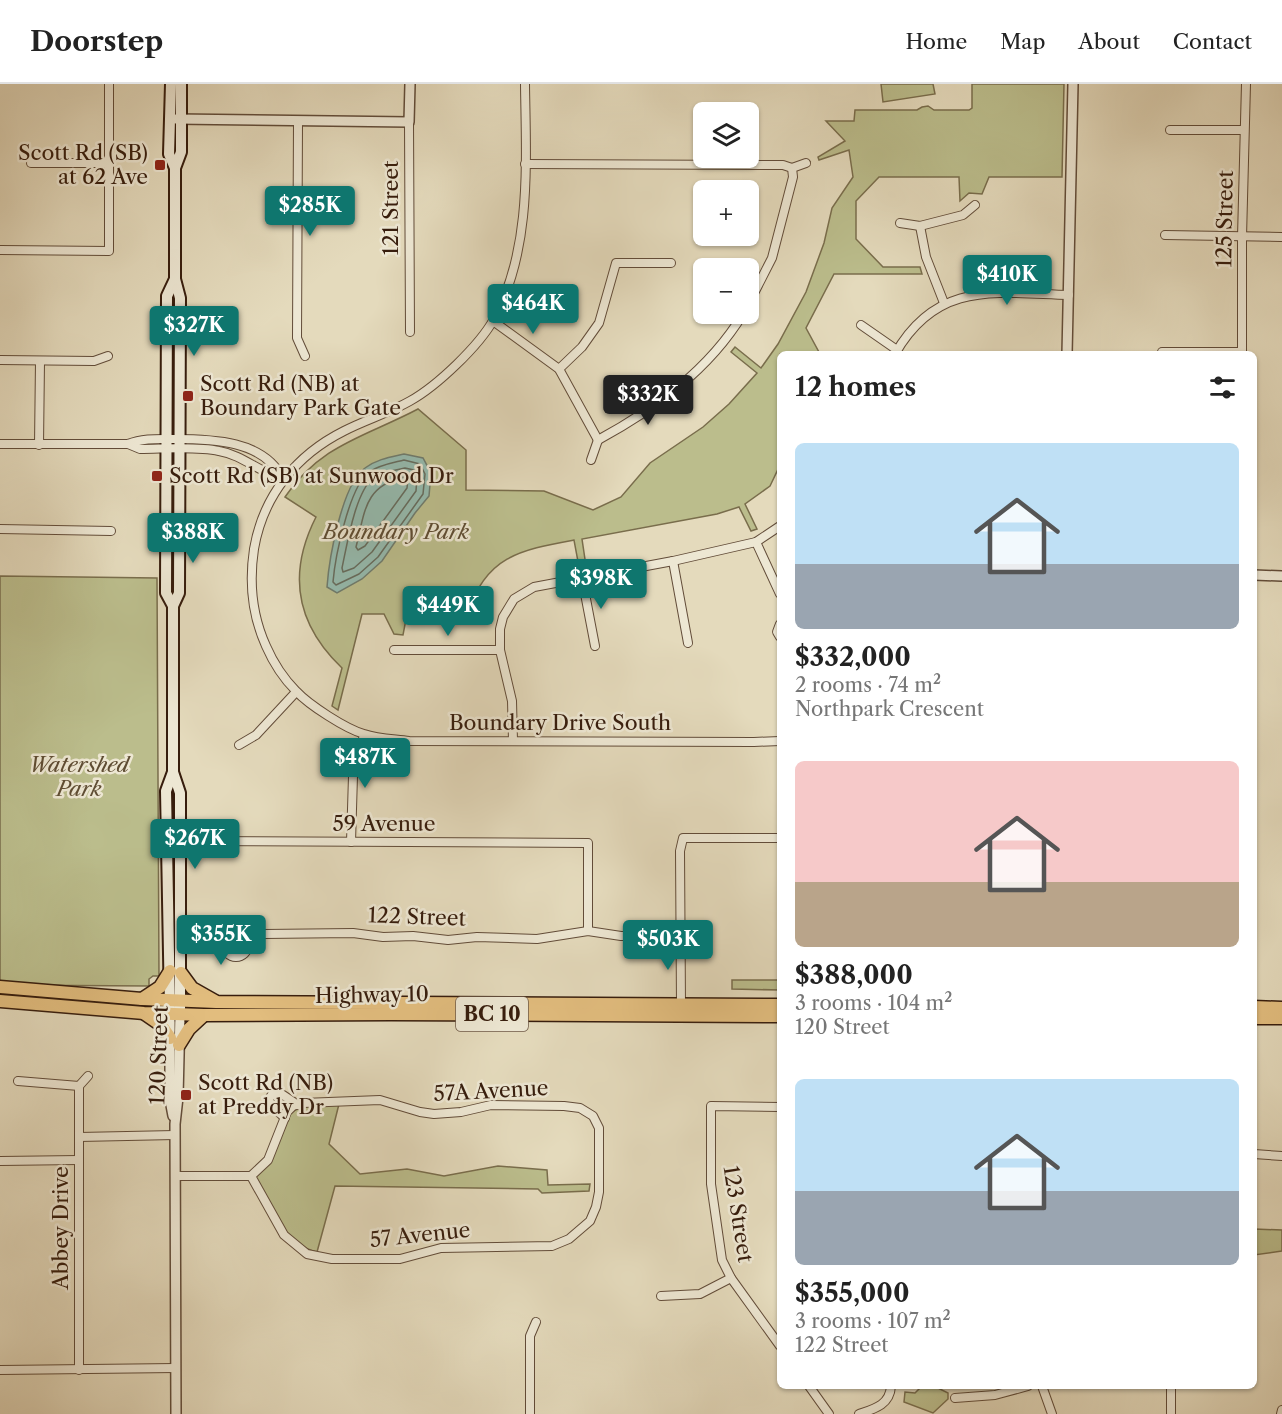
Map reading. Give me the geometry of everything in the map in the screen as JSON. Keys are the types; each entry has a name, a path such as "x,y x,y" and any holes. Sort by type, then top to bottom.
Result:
{"highway":[{"path":"142,999 175,972 192,988 216,1002"},
{"name":"Highway 10","path":"0,987 142,999 216,1002 777,1005"},
{"name":"Highway 10","path":"0,1001 204,1016 391,1014 777,1016"},
{"path":"1257,1007 1282,1008"},
{"path":"144,1013 161,1025 174,1041 204,1016"},
{"path":"1257,1018 1282,1018"}],"main road":[{"name":"120 Street","path":"171,84 176,119"},
{"name":"120 Street","path":"175,972 166,791 172,772 173,606 179,593 180,298 175,279 175,168 169,154 181,84"},
{"name":"120 Street","path":"173,606 166,592 167,296 175,279"},
{"name":"120 Street","path":"172,772 180,793 181,841 175,1014"}],"street":[{"path":"0,250 109,251 109,84"},
{"name":"121 Street","path":"410,84 410,332"},
{"path":"0,444 128,444 140,449 167,444 230,443 255,452 276,466 283,478 327,440 411,401 439,380 478,341 493,321 508,288 517,260 523,226 525,84"},
{"path":"1067,351 1073,84"},
{"name":"125 Street","path":"1242,351 1246,84"},
{"path":"176,119 409,122"},
{"path":"298,122 297,338 305,356"},
{"path":"1170,130 1244,130"},
{"path":"31,163 108,164"},
{"path":"525,164 783,165 792,168 806,163"},
{"path":"759,283 772,258 793,177 792,168"},
{"path":"900,223 920,226 963,214 975,206"},
{"path":"920,226 926,257 944,303"},
{"path":"1165,235 1282,237"},
{"path":"559,369 582,347 599,323 616,263 671,263"},
{"path":"897,351 919,320 944,303 975,293 1069,295"},
{"path":"493,321 559,369 598,440"},
{"path":"591,460 598,440 657,405 709,360 737,324"},
{"path":"861,325 895,351"},
{"path":"0,360 94,361 108,356"},
{"path":"39,445 40,361"},
{"name":"Boundary Drive South","path":"283,478 272,496 256,538 251,567 252,597 258,627 273,661 296,692 339,722 364,735 409,741 777,741"},
{"path":"513,741 510,688 500,650 500,629 503,617 514,599 534,586 673,561 756,542 777,528"},
{"path":"0,529 111,531"},
{"path":"756,542 777,588"},
{"path":"673,561 688,644"},
{"path":"1257,576 1282,576"},
{"path":"582,578 595,646"},
{"path":"394,650 500,650"},
{"path":"239,745 256,735 296,692"},
{"path":"351,842 353,776 364,735"},
{"path":"681,1005 680,852 683,838 777,838"},
{"name":"59 Avenue","path":"181,841 588,843 588,931"},
{"name":"122 Street","path":"245,938 264,934 353,933 448,940 477,937 537,939 588,931 621,936 680,936"},
{"name":"120 Street","path":"175,1014 174,1041 178,1097 175,1124 176,1414"},
{"path":"18,1081 79,1086 88,1076"},
{"name":"Abbey Drive","path":"79,1086 79,1370"},
{"name":"57A Avenue","path":"285,1118 269,1099 273,1093 283,1095 298,1105 380,1100 434,1114 461,1112 491,1105 580,1108 593,1116 599,1128 599,1192 590,1221"},
{"path":"176,1176 251,1176 268,1160 285,1118 293,1106 298,1105"},
{"name":"123 Street","path":"777,1107 711,1106 711,1184 722,1260 730,1278 777,1335"},
{"path":"80,1137 175,1135"},
{"path":"1257,1154 1282,1155"},
{"path":"0,1161 79,1160"},
{"name":"57 Avenue","path":"251,1176 284,1235 307,1254 332,1259 400,1259 441,1248 552,1246 569,1239 590,1221"},
{"path":"661,1296 700,1294 730,1278"},
{"path":"530,1414 530,1336 536,1322"},
{"path":"0,1370 176,1368"},
{"path":"810,1389 829,1414"},
{"path":"859,1414 880,1406 891,1395 891,1389"},
{"path":"955,1398 995,1395 1017,1389"},
{"path":"1043,1389 1052,1414"},
{"path":"1171,1389 1171,1414"}],"green space":[{"path":"881,84 933,84 935,94 883,102"},
{"name":"Boundary Park","path":"972,84 1064,84 1062,177 989,177 982,194 969,193 960,201 959,177 879,177 856,201 856,239 883,267 920,267 922,274 834,274 806,328 818,351 777,351 777,471 770,486 745,504 757,529 751,531 739,507 717,514 582,539 586,566 579,567 574,540 537,548 507,559 495,568 484,579 467,614 407,614 403,635 394,634 384,614 362,614 338,710 332,706 342,668 314,634 306,616 299,578 301,558 316,517 285,497 299,479 329,453 418,409 466,450 466,490 544,491 593,510 621,497 650,463 703,427 729,404 757,373 731,352 735,347 761,368 778,344 806,292 824,243 832,208 853,177 849,150 819,160 818,157 845,141 826,121 854,121 855,110 917,110 928,106 934,110 969,110 972,108"},
{"name":"Watershed Park","path":"0,576 157,578 159,976 149,979 149,986 0,985"},
{"path":"732,980 777,980 777,990 732,989"},
{"path":"339,1104 329,1144 360,1174 407,1169 444,1176 498,1166 547,1170 548,1185 590,1184 589,1191 542,1193 538,1189 335,1186 317,1252 305,1248 295,1241 278,1222 254,1177 270,1162 288,1115 299,1108"},
{"path":"1257,1229 1282,1230 1282,1251 1257,1255"},
{"path":"919,1389 940,1389 948,1393 948,1399 933,1413 904,1402 905,1392 915,1393"}],"water":[{"path":"404,454 423,458 431,473 429,496 382,561 362,579 337,593 327,587 328,575 338,523 350,489 365,468 384,459"}],"place":[{"name":"Scott Rd (SB) at 62 Ave","path":"160,165"},
{"name":"Scott Rd (NB) at Boundary Park Gate","path":"188,396"},
{"name":"Scott Rd (SB) at Sunwood Dr","path":"157,476"},
{"name":"Scott Rd (NB) at Preddy Dr","path":"186,1095"}]}
